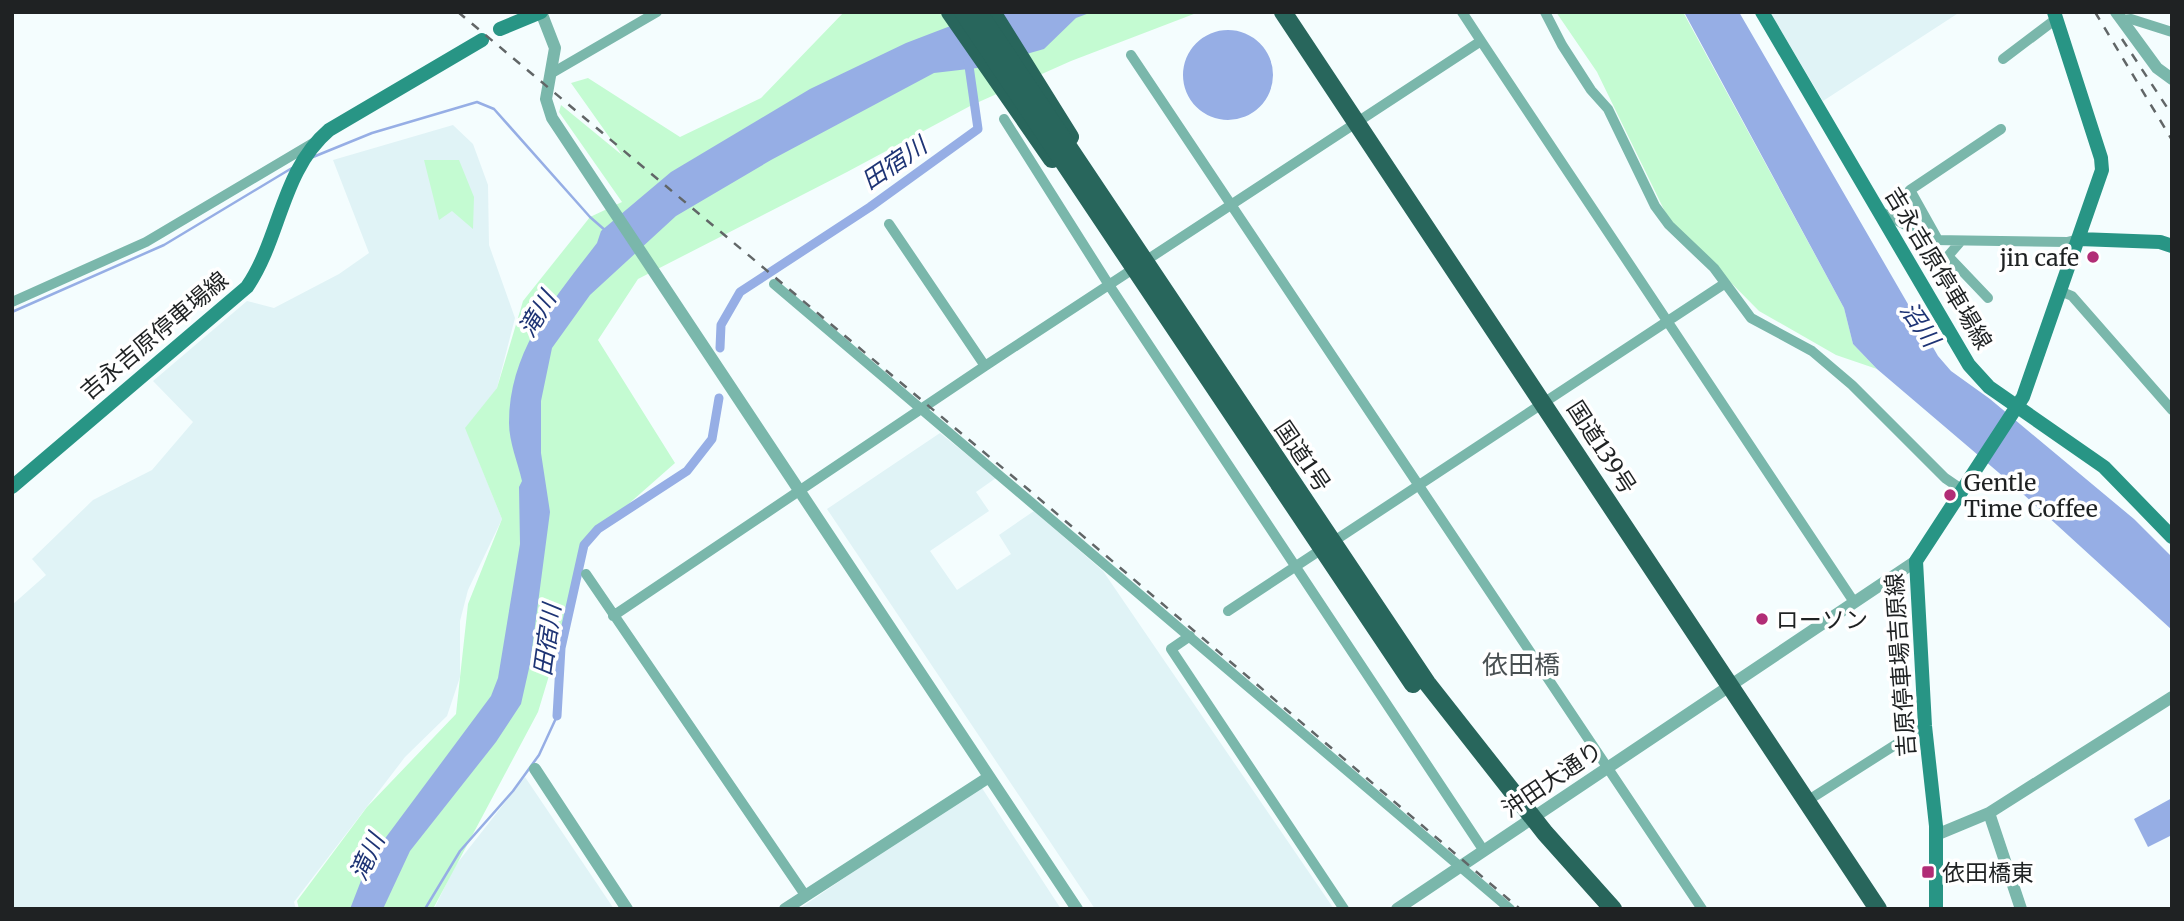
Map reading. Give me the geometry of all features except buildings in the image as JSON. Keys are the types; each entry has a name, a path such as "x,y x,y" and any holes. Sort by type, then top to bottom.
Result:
{"highway":[{"path":"950,12 1013,106 1132,256"},
{"name":"国道1号","path":"963,12 1427,683 1545,833 1613,909"},
{"name":"国道1号","path":"978,12 1132,256 1395,660 1506,804 1597,909"},
{"path":"992,12 1042,88 1132,256"},
{"name":"国道139号","path":"1283,12 1878,909"}],"main road":[{"path":"500,29 541,12"},
{"name":"吉永吉原停車場線","path":"1762,12 1969,365 2016,411 2104,467 2172,537"},
{"path":"2016,411 2101,180 2101,158 2055,15"},
{"name":"吉永吉原停車場線","path":"12,487 247,287 258,271 293,177 316,142 328,130 482,40"},
{"path":"2079,239 2160,242 2172,246"},
{"name":"吉原停車場吉原線","path":"1936,909 1936,835 1925,726 1916,561 2016,411"}],"street":[{"path":"541,12 555,48 546,99 552,118 1077,909"},
{"path":"1462,12 1854,602"},
{"path":"1545,12 1562,45 1591,90 1608,109 1656,206 1679,236 1714,268 1751,318 1812,351 1852,385 1945,478 1964,491"},
{"path":"552,73 652,14"},
{"path":"2003,59 2055,15"},
{"path":"2119,16 2172,32"},
{"path":"2119,16 2157,68 2172,79"},
{"path":"613,616 985,366 1481,41"},
{"path":"1131,55 1702,909"},
{"path":"1004,119 1109,285 1484,851"},
{"path":"1938,240 1910,190 2001,129"},
{"path":"12,302 146,242 214,205 316,142"},
{"path":"1878,211 1938,240 2067,242 2079,239"},
{"path":"889,224 985,366"},
{"path":"1961,241 1948,256 1989,298"},
{"path":"774,284 1510,909"},
{"path":"1228,611 1724,284"},
{"path":"2060,291 2072,296 2172,410"},
{"name":"沖田大通り","path":"1397,909 1916,561"},
{"path":"586,574 805,895"},
{"path":"1190,636 1171,649 1344,909"},
{"path":"1936,835 1989,813 2172,697"},
{"path":"1807,801 1925,726"},
{"path":"535,769 627,909"},
{"path":"785,909 989,777"},
{"path":"1989,813 2021,909"}],"shaded area":[{"path":"1770,12 1960,12 1823,101"},
{"path":"453,125 473,144 488,185 489,245 515,318 497,388 468,434 502,519 468,590 460,621 460,677 447,716 405,757 294,902 296,909 12,909 12,605 46,575 32,559 93,500 152,470 193,422 153,381 247,301 274,308 339,274 369,253 333,160"},
{"path":"940,433 996,478 976,492 989,511 930,551 957,590 1011,554 999,535 1034,511 1103,571 1334,909 1095,909 827,509"},
{"path":"525,777 614,909 434,909 455,866"},
{"path":"980,785 1061,909 799,909"}],"green space":[{"path":"844,12 1199,12 1071,61 972,105 638,279 598,340 675,463 591,537 538,712 433,909 299,909 297,901 367,807 456,714 468,604 502,519 465,428 497,388 523,301 590,217 622,202 559,112 561,105 622,155 571,83 588,78 680,137 761,98"},
{"path":"1556,12 1683,12 1844,308 1853,344 1877,369 1836,355 1759,311 1669,220 1597,72"},
{"path":"424,160 459,160 474,197 473,229 452,211 439,220"}],"water":[{"path":"987,12 1092,12 1076,18 1044,49 977,68 934,73 771,160 676,216 590,295 552,348 541,401 541,453 550,512 530,664 521,704 496,742 410,851 383,909 350,909 369,860 491,696 498,678 520,544 519,487 522,481 509,430 511,397 517,372 537,326 597,243 601,231 671,172 810,89 906,43"},
{"path":"1684,12 1739,12 1938,356 1951,371 1990,399 2134,519 2172,557 2172,630 2012,484 1877,369 1853,344 1844,308"},
{"path":"1228,30 1245,33 1260,43 1270,58 1273,75 1270,92 1260,107 1245,117 1228,120 1211,117 1196,107 1186,92 1183,75 1186,58 1196,43 1211,33"},
{"path":"2172,798 2172,835 2148,847 2134,819"}],"waterway":[{"name":"田宿川","path":"720,348 721,325 740,292 870,207 978,129 968,59"},
{"path":"313,157 372,133 477,102 494,109 590,217 606,231"},
{"path":"12,312 164,245 292,168"},
{"name":"田宿川","path":"557,716 561,648 584,545 598,529 687,471 712,439 719,398"},
{"name":"田宿川","path":"425,909 460,851 513,791 539,755 557,716"}],"railway":[{"path":"458,12 1029,490 1520,909"},
{"path":"2095,12 2172,140"},
{"path":"2122,39 2172,115"}],"place":[{"name":"jin cafe","path":"2093,257"},
{"name":"Gentle Time Coffee","path":"1950,495"},
{"name":"ローソン","path":"1762,619"},
{"name":"依田橋東","path":"1928,872"}],"district":[{"name":"依田橋","path":"1521,664"}],"water label":[{"name":"滝川","path":"537,314"},
{"name":"沼川","path":"1920,324"},
{"name":"滝川","path":"367,857"}]}
